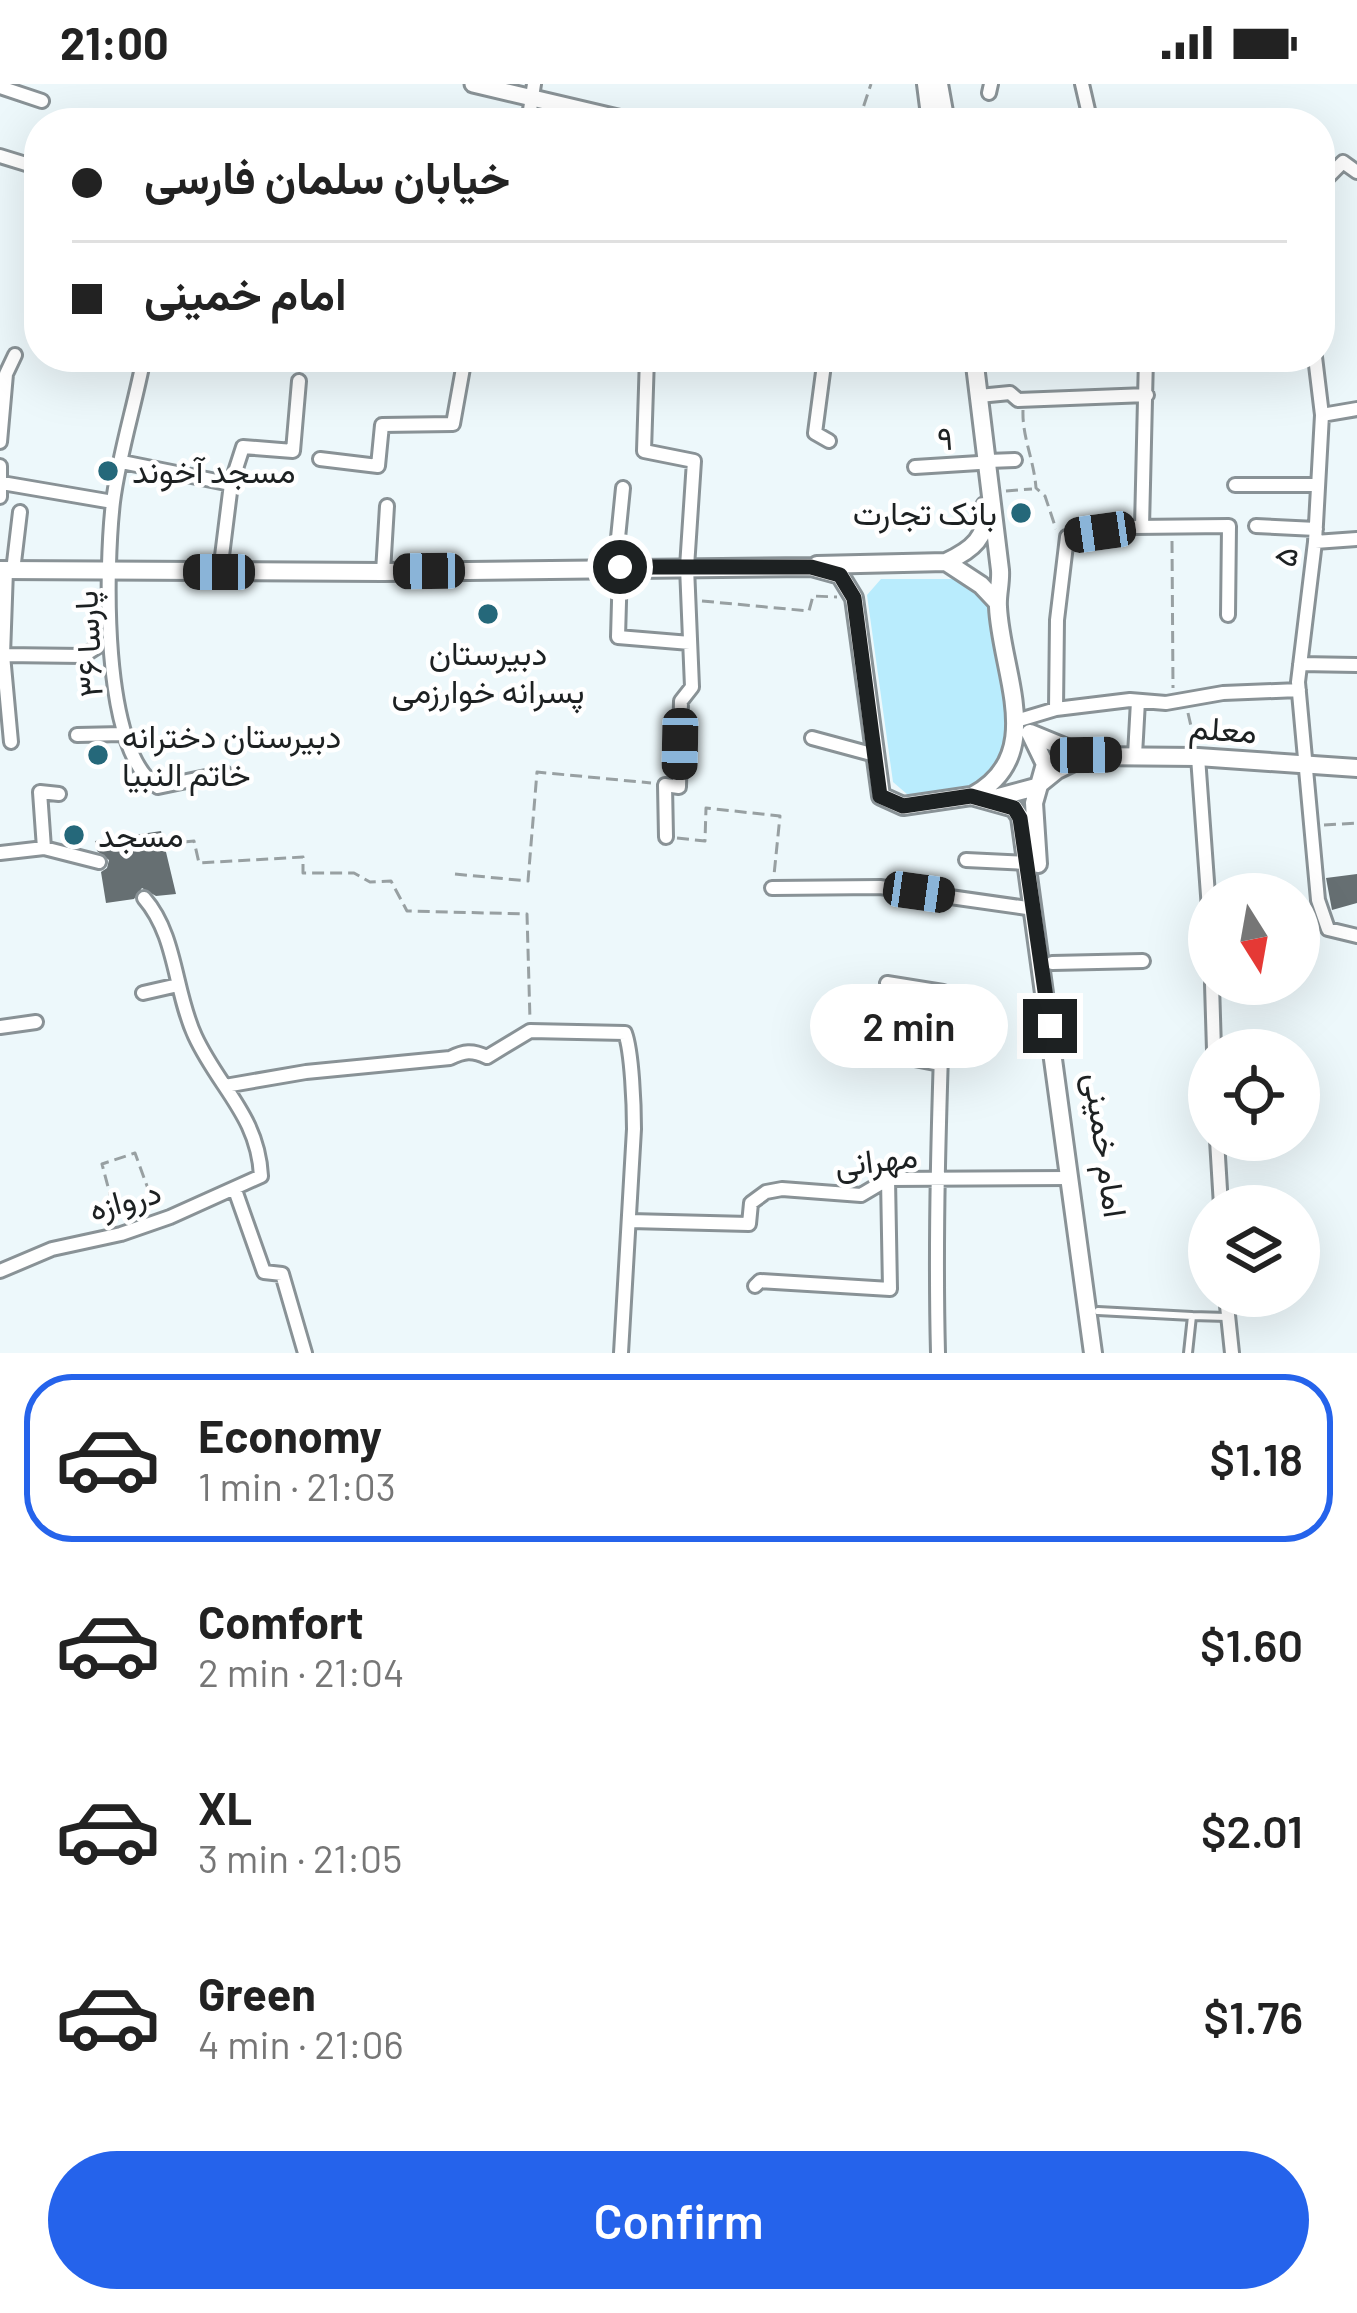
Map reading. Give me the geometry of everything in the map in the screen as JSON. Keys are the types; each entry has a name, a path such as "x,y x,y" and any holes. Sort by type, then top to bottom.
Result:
{"main road":[{"path":"967,372 984,462"},
{"path":"811,567 826,562 946,562 978,544 987,520 976,372"},
{"name":"امام خمینی","path":"984,462 1000,570 997,602 1023,727 1045,764 1035,795 1103,1353"},
{"path":"854,598 871,572 898,562"},
{"path":"946,562 997,602"},
{"path":"6,570 811,567 840,575 854,598 880,796 891,804 1035,795 1057,770 1086,755"},
{"path":"971,796 995,784 1008,766 1023,727 1086,755"},
{"name":"معلم","path":"1086,755 1357,768"},
{"name":"امام خمینی","path":"992,799 1014,808 1020,818 1093,1353"}],"street":[{"path":"472,84 533,91 589,108"},
{"path":"0,87 42,100"},
{"path":"0,442 6,374 15,355"},
{"name":"پارسا ۳۶","path":"141,372 113,502 112,679 123,734 147,781 158,787 225,773"},
{"path":"320,459 378,466 382,425 453,424 462,372"},
{"path":"647,372 644,451 694,461 687,567 692,688 681,701 679,787 665,784 666,837"},
{"path":"823,372 815,433 829,441"},
{"path":"1142,527 1147,372"},
{"name":"۵","path":"1317,372 1322,415 1299,690 1318,900 1328,928 1357,936"},
{"path":"222,556 231,484 243,447 293,451 299,381"},
{"path":"979,396 1010,393 1018,400 1148,395"},
{"path":"1322,415 1357,410"},
{"name":"۹","path":"915,467 1015,460"},
{"path":"122,462 231,484"},
{"path":"0,466 1,490 113,502"},
{"path":"1235,485 1318,485"},
{"path":"623,488 618,637 690,643"},
{"path":"383,572 387,506"},
{"path":"11,742 2,632 6,570 20,512"},
{"path":"1056,709 1057,620 1067,537 1142,527 1229,526 1228,615"},
{"path":"1256,526 1357,538"},
{"path":"3,655 83,656 97,647"},
{"path":"1300,664 1357,665"},
{"path":"1023,727 1056,709 1299,690"},
{"path":"1135,755 1138,701"},
{"path":"77,735 123,734"},
{"path":"812,738 875,755"},
{"path":"1198,757 1207,873"},
{"path":"44,848 40,792 59,794"},
{"path":"0,853 44,848 99,862"},
{"path":"966,860 1028,863"},
{"path":"772,888 880,887 1034,908"},
{"path":"144,898 160,916 194,1034 225,1086 306,1072 450,1058 462,1052 487,1057 530,1031 625,1034 634,1093 621,1353"},
{"path":"1052,963 1143,961"},
{"path":"886,983 943,992 940,1180 934,1234 938,1353"},
{"path":"143,993 178,985"},
{"path":"859,1019 942,1020"},
{"path":"0,1028 36,1022"},
{"path":"863,1049 940,1064"},
{"name":"دروازه","path":"0,1271 52,1249 160,1221 262,1176 260,1146 225,1086"},
{"name":"مهرانی","path":"630,1221 749,1224 751,1203 766,1192 782,1189 861,1195 889,1179 1070,1178"},
{"path":"755,1286 760,1281 890,1289 889,1179"},
{"path":"235,1190 264,1272 282,1274 305,1353"},
{"path":"1227,1318 1232,1353"}],"lane":[{"path":"1098,1310 1188,1316"},
{"path":"1188,1353 1192,1317"},
{"path":"1210,1317 1227,1318"}],"path":[{"path":"1018,400 1023,404 1022,432 1032,448 1036,488 1045,496 1054,528 1067,537"},
{"path":"992,493 1036,488"},
{"path":"1172,527 1180,700 1198,757"},
{"path":"688,600 809,611 813,596 854,598"},
{"path":"455,874 528,881 537,772 665,784"},
{"path":"666,837 705,841 706,808 780,816 772,888"},
{"path":"1310,826 1357,823"},
{"path":"166,844 194,841 199,863 303,857 303,873 354,873 370,882 391,881 407,911 526,914 530,1031"},
{"path":"121,1234 102,1164 135,1153 160,1221"}],"shaded area":[{"path":"881,579 958,579 986,601 1006,720 1005,743 989,785 908,795 893,782 867,595"}],"building":[{"path":"161,831 176,894 156,896 142,888 134,899 106,903 101,872 109,860 97,851 95,841"},
{"path":"1357,874 1357,903 1332,910 1326,878"}],"place":[{"name":"مسجد آخوند","path":"108,471"},
{"name":"بانک تجارت","path":"1021,513"},
{"name":"دبیرستان پسرانه خوارزمی","path":"488,614"},
{"name":"دبیرستان دخترانه خاتم النبیا","path":"98,755"},
{"name":"مسجد","path":"74,835"}],"route":[{"path":"620,567 811,567 840,575 854,598 880,796 903,806 971,796 992,799 1014,808 1020,818 1050,1026"}]}
